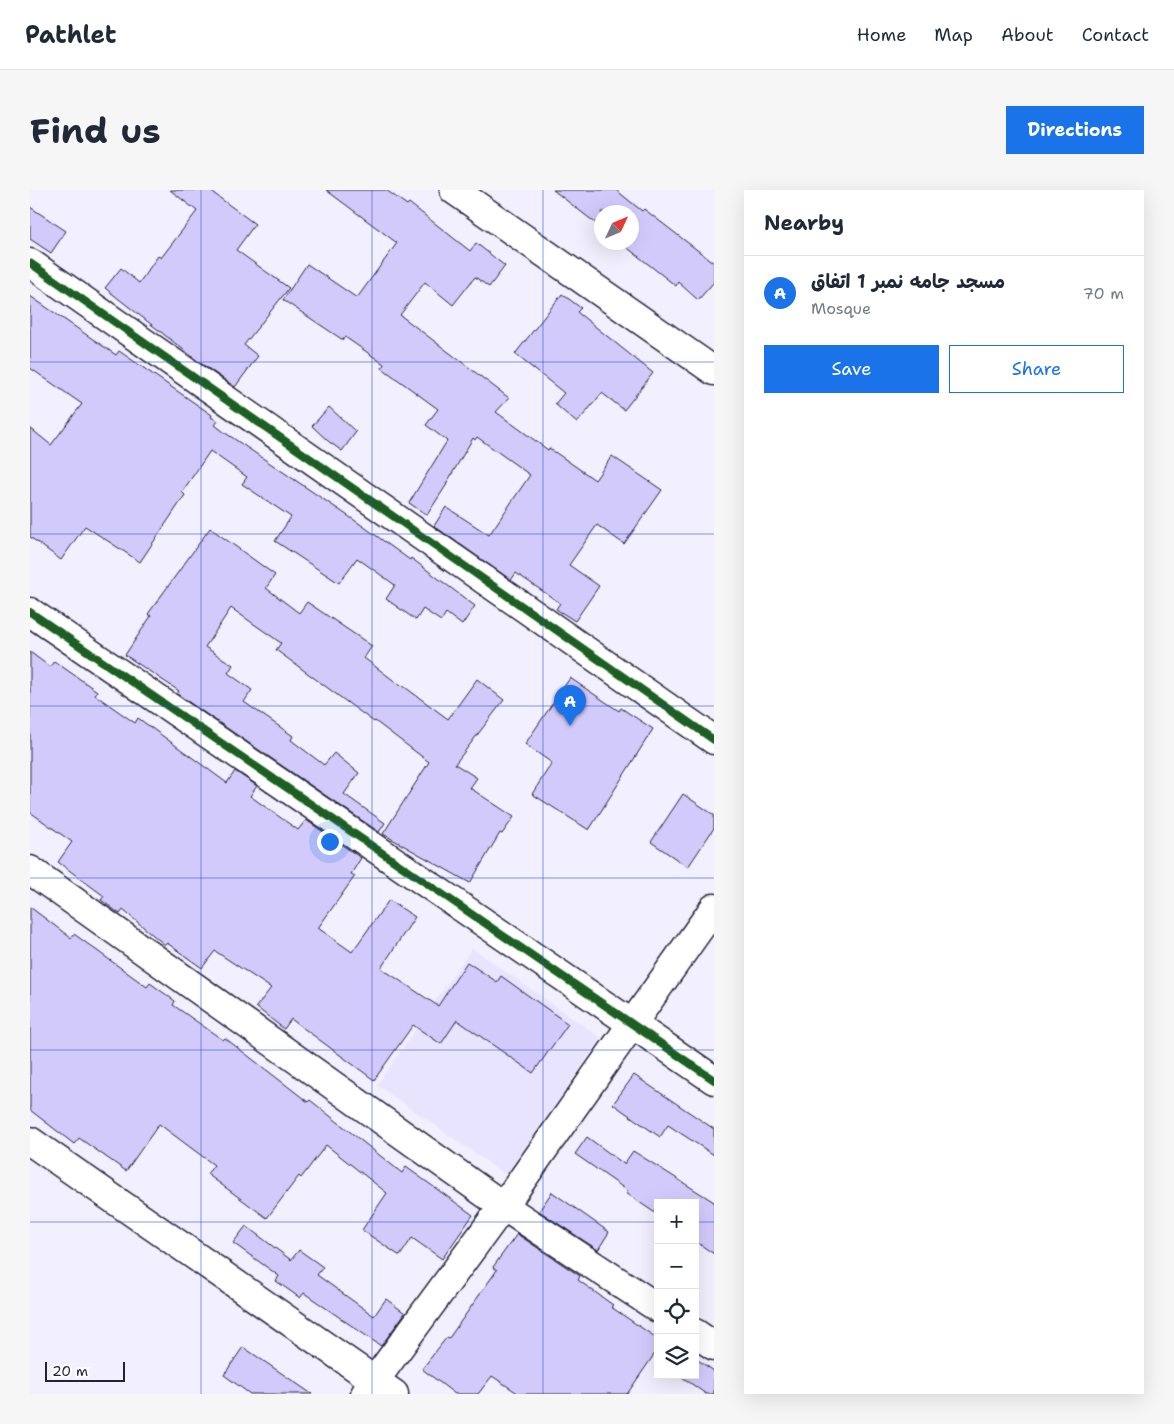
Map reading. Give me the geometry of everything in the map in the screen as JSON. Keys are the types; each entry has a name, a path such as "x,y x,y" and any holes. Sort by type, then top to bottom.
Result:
{"street":[{"path":"454,190 714,371"},
{"path":"30,263 714,740"},
{"path":"30,612 714,1080"},
{"path":"30,870 503,1206 654,1305"},
{"path":"30,1141 377,1390 503,1206 714,908"},
{"path":"696,1334 714,1346"}],"shaded area":[{"path":"472,948 601,1038 506,1175 377,1085"}],"building":[{"path":"170,190 209,190 255,224 236,250 289,288 244,345 258,356 235,387 199,362 105,288 121,268 139,283 158,256 161,258 197,211"},
{"path":"326,190 386,190 407,205 409,203 470,251 476,243 505,266 489,287 475,277 453,305 425,282 400,315 509,398 496,412 548,450 549,448 595,480 612,456 662,490 624,544 597,525 569,565 599,586 575,621 556,609 560,603 516,573 511,580 434,526 446,507 489,535 530,475 477,437 475,440 473,438 427,515 409,503 447,441 426,425 438,409 382,368 384,364 345,337 343,340 283,300 307,264 357,298 397,243"},
{"path":"553,190 616,190 635,205 594,205 594,222"},
{"path":"30,207 66,231 51,253 30,239"},
{"path":"639,209 642,211 644,209 714,263 714,282 698,300 678,282 676,286 630,250 639,250"},
{"path":"562,294 581,308 577,312 653,373 624,410 602,393 577,423 555,404 564,393 515,354"},
{"path":"30,296 116,355 119,351 212,415 211,417 218,421 215,425 224,432 410,560 411,558 475,606 462,625 446,613 441,621 423,609 416,620 386,599 395,585 357,558 339,583 275,541 291,517 242,484 247,477 210,451 182,492 185,495 140,562 85,526 61,560 30,537 30,428 51,445 82,404 30,368"},
{"path":"329,407 356,432 342,451 312,426"},
{"path":"210,528 275,575 266,588 299,613 307,602 372,646 364,658 448,719 477,679 504,700 455,764 477,778 470,788 514,817 502,834 500,833 470,883 383,834 429,762 276,650 281,643 231,608 205,647 233,665 228,673 252,690 244,702 293,736 291,740 324,765 334,753 359,773 344,794 385,823 379,832 177,694 179,691 125,655 151,616 148,614"},
{"path":"30,652 50,667 54,661 97,691 95,695 135,723 138,718 227,783 235,771 257,786 250,796 298,830 306,820 361,858 351,874 355,876 318,928 352,952 389,900 415,917 381,968 438,1006 467,962 497,982 501,976 568,1024 533,1073 457,1020 441,1044 413,1025 374,1080 291,1019 284,1029 256,1007 271,988 215,951 202,968 167,943 165,945 123,910 120,914 101,900 104,896 58,862 72,842 30,812"},
{"path":"570,678 619,711 621,708 653,729 589,830 532,794 552,763 525,744"},
{"path":"683,794 714,815 714,828 688,867 651,842"},
{"path":"30,907 71,938 74,934 147,987 150,983 175,1001 173,1005 223,1040 225,1038 308,1102 310,1100 402,1173 406,1167 473,1215 442,1259 412,1238 400,1256 362,1230 387,1193 326,1145 301,1178 299,1176 267,1218 207,1174 214,1165 159,1124 126,1171 79,1138 74,1144 30,1110"},
{"path":"634,1075 714,1129 714,1155 668,1125 660,1137 613,1104"},
{"path":"587,1137 624,1164 633,1151 714,1202 714,1254 699,1244 699,1199 654,1199 654,1212 626,1193 628,1191 575,1154"},
{"path":"552,1192 609,1232 598,1250 539,1211"},
{"path":"246,1226 291,1260 299,1250 323,1267 317,1275 374,1316 386,1299 405,1313 381,1346 304,1293 300,1298 276,1281 279,1276 233,1243"},
{"path":"517,1234 580,1276 578,1280 613,1305 611,1307 654,1336 654,1355 627,1394 519,1394 492,1376 478,1394 455,1394 422,1369 447,1337 449,1338 497,1270 493,1267"},
{"path":"243,1347 312,1394 250,1394 224,1375"},
{"path":"699,1361 714,1371 714,1394 706,1394 685,1379 699,1379"}],"cycle path":[{"path":"30,263 714,740"},
{"path":"30,612 714,1080"}],"place":[{"name":"مسجد جامه نمبر 1 اتفاق","path":"570,726"}]}
